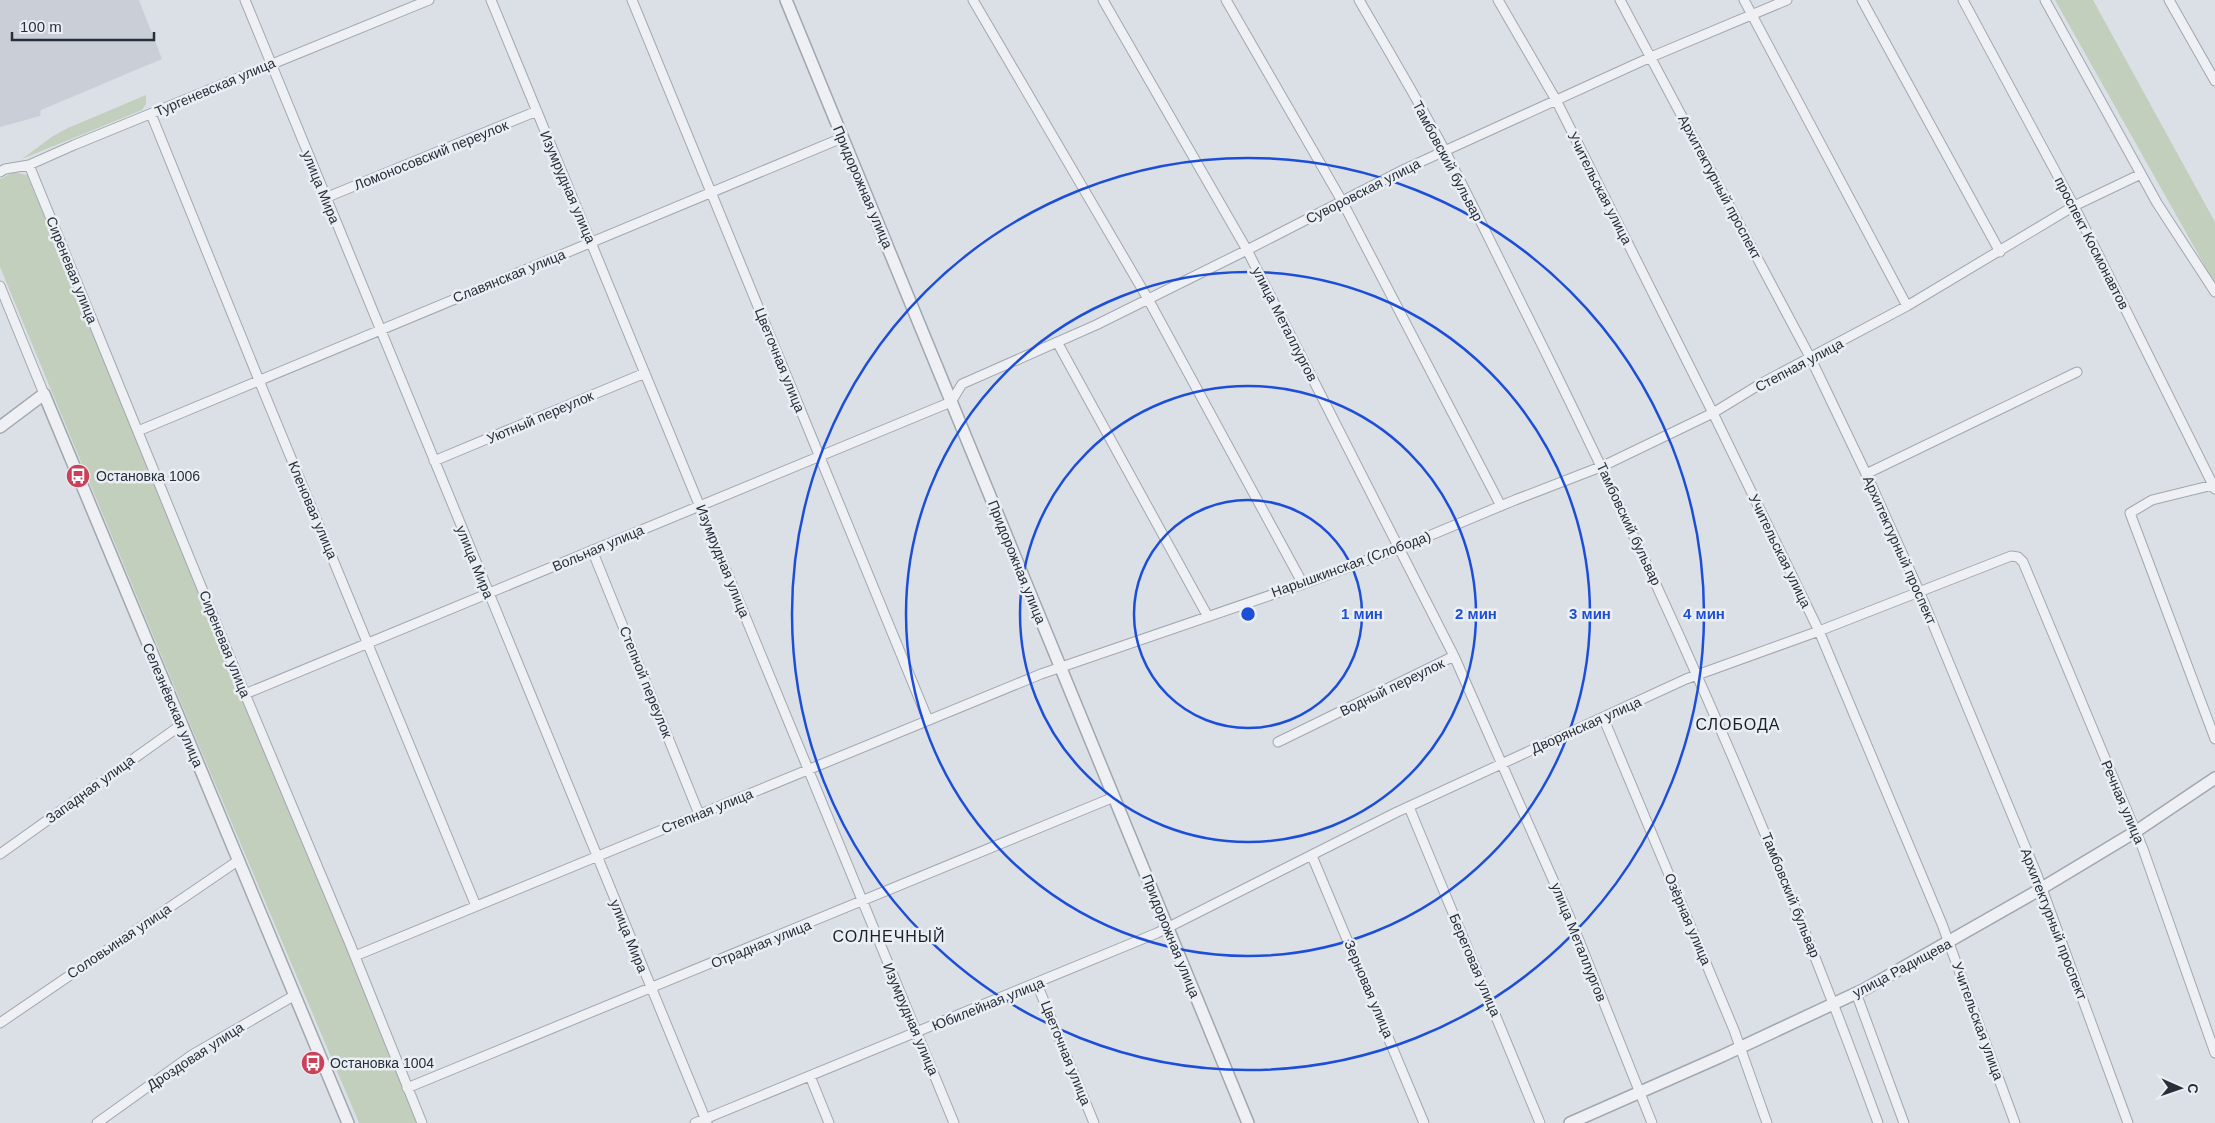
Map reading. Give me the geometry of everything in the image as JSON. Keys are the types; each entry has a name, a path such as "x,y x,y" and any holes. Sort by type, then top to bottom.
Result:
{"street":[{"name":"улица Мира","path":"245,0 379,330 706,1121"},
{"name":"Тургеневская улица","path":"0,172 5,169 29,165 429,0"},
{"name":"Изумрудная улица","path":"491,0 954,1123"},
{"name":"Цветочная улица","path":"632,0 928,720"},
{"name":"Придорожная улица","path":"786,0 1248,1123"},
{"path":"973,0 1148,299 1303,584"},
{"name":"улица Металлургов","path":"1103,0 1247,250 1454,656"},
{"path":"1226,0 1342,201 1501,506"},
{"name":"Тамбовский бульвар","path":"1359,0 1445,150 1603,466 1697,674 1769,841 1835,1004 1878,1123"},
{"name":"Учительская улица","path":"1498,0 1556,100 1714,413 1819,631 1949,943 2015,1123"},
{"name":"Архитектурный проспект","path":"1620,0 1811,359 1920,593 2042,888 2128,1123"},
{"path":"1744,0 1907,306"},
{"name":"Суворовская улица","path":"951,402 962,384 1148,299 1445,150 1651,57 1787,0"},
{"path":"1862,0 2000,252"},
{"name":"проспект Космонавтов","path":"1963,0 2074,206 2214,487"},
{"path":"2045,0 2158,203 2215,292"},
{"path":"2169,0 2215,81"},
{"name":"Ломоносовский переулок","path":"325,198 537,111"},
{"name":"Кленовая улица","path":"152,114 476,906"},
{"name":"Славянская улица","path":"138,431 842,138"},
{"name":"Сиреневая улица","path":"29,165 245,694 355,956 406,1088 422,1123"},
{"name":"Степная улица","path":"1443,530 1603,466 1714,413 1762,383 1811,359 1907,306 2074,206 2142,174"},
{"name":"Селезнёвская улица","path":"0,286 348,1123"},
{"path":"1057,342 1207,615"},
{"path":"1866,474 2078,372"},
{"name":"Уютный переулок","path":"434,461 645,373"},
{"path":"0,427 44,394"},
{"name":"Вольная улица","path":"245,694 951,402"},
{"path":"2214,487 2152,500 2130,513 2215,739"},
{"name":"Нарышкинская (Слобода)","path":"1060,667 1207,615 1303,584 1443,530"},
{"name":"Степной переулок","path":"592,550 699,814"},
{"name":"Дворянская улица","path":"1168,928 1502,762 1697,674 1819,631 2011,556 2018,558"},
{"name":"Речная улица","path":"2018,558 2023,562 2135,832 2215,1053"},
{"name":"Водный переулок","path":"1278,742 1454,656 1502,762"},
{"name":"Степная улица","path":"355,956 597,855 1060,667"},
{"name":"Озёрная улица","path":"1603,717 1740,1047 1767,1123"},
{"name":"Западная улица","path":"0,854 181,725"},
{"name":"улица Металлургов","path":"1502,762 1570,918 1652,1123"},
{"name":"улица Радищева","path":"1570,1123 1856,994 1949,943 2042,888 2135,832 2215,778"},
{"name":"Отрадная улица","path":"406,1088 1114,797"},
{"name":"Береговая улица","path":"1409,807 1540,1123"},
{"name":"Зерновая улица","path":"1312,856 1424,1123"},
{"name":"Соловьиная улица","path":"0,1024 239,860"},
{"name":"Юбилейная улица","path":"695,1123 706,1121 1168,928"},
{"name":"Цветочная улица","path":"1037,984 1094,1123"},
{"path":"1856,994 1904,1123"},
{"name":"Дроздовая улица","path":"97,1123 192,1055 296,995"},
{"path":"810,1076 829,1123"}],"shaded area":[{"path":"0,0 139,0 162,59 41,110 40,116 0,127"}],"green space":[{"path":"2055,0 2093,0 2215,222 2215,284"},
{"path":"146,95 146,104 142,110 22,159 53,136 68,128"},
{"path":"14,172 27,175 419,1123 359,1123 197,741 0,267 0,179"}],"place":[{"name":"Остановка 1006","path":"78,476"},
{"name":"Остановка 1004","path":"313,1063"}],"district":[{"name":"СЛОБОДА","path":"1738,724"},
{"name":"СОЛНЕЧНЫЙ","path":"889,936"}]}
